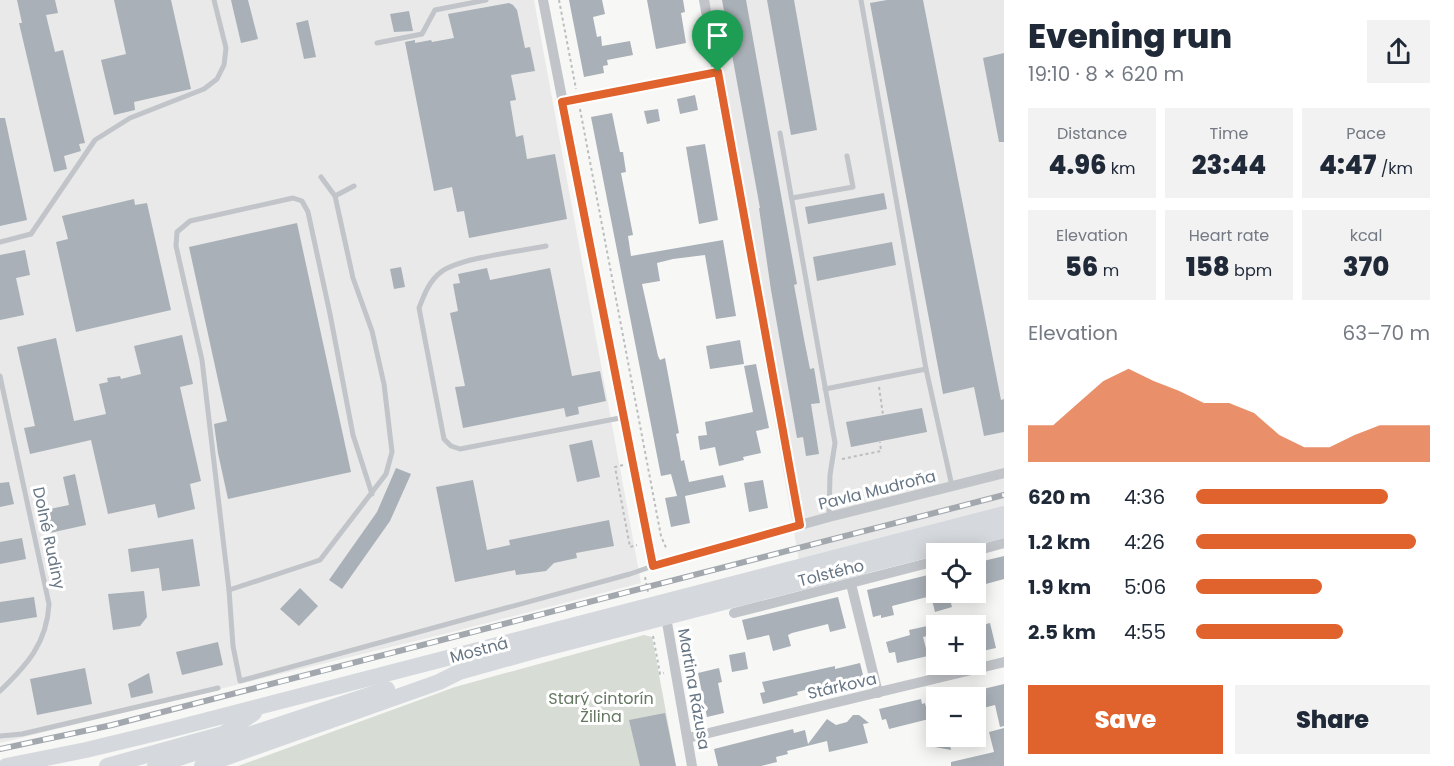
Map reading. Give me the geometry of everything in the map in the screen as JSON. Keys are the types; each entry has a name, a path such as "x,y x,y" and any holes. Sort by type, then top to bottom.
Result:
{"main road":[{"path":"957,541 1004,514"},
{"path":"957,541 1004,530"},
{"name":"Mostná","path":"6,766 86,750 265,706 650,607 957,541"},
{"name":"Mostná","path":"202,766 439,682 459,672 957,541"},
{"path":"155,766 435,674 459,672"},
{"path":"106,766 223,734 265,706"}],"street":[{"path":"543,0 625,417 648,568"},
{"path":"704,0 800,525"},
{"path":"562,102 718,72"},
{"name":"Pavla Mudroňa","path":"648,568 829,517 1004,473"},
{"path":"957,541 1004,543"},
{"name":"Tolstého","path":"734,613 926,564"},
{"path":"851,584 878,693"},
{"name":"Martina Rázusa","path":"666,617 692,766"},
{"name":"Stárkova","path":"688,738 1004,662"}],"lane":[{"path":"0,242 31,234 94,140 130,118 204,89 217,80 224,65 226,48 214,0"},
{"path":"377,42 422,34 435,10 486,0"},
{"path":"861,0 926,369 952,486"},
{"path":"780,133 835,443 830,475 829,517"},
{"path":"792,198 853,187 847,156"},
{"path":"229,590 320,560 386,474 392,452 384,384 372,331 353,278 335,196 321,177"},
{"path":"335,196 354,186"},
{"path":"372,494 353,435 311,224 302,201 293,198 190,221 177,232 176,246 202,360 229,590 233,646 240,681 648,568"},
{"path":"546,246 458,263 440,272 426,289 419,308 444,439 451,446 460,448 625,417"},
{"path":"825,389 926,369"},
{"name":"Dolné Rudiny","path":"0,376 49,604 48,621 36,651 0,691"},
{"path":"0,736 22,734 218,688"}],"path":[{"path":"559,0 661,536 672,561"},
{"path":"878,378 883,415"},
{"path":"834,460 881,451 880,442"},
{"path":"624,465 615,467 630,547 644,545 637,536"},
{"path":"648,568 650,607"},
{"path":"664,677 654,631 660,674 676,671"}],"shaded area":[{"path":"0,0 534,0 641,583 0,743"},
{"path":"701,0 1004,0 1004,536 978,543 926,543 926,557 804,589"}],"green space":[{"name":"Starý cintorín Žilina","path":"644,635 652,637 676,766 238,766 455,687"}],"building":[{"path":"17,0 55,0 58,13 46,15 55,52 63,50 85,143 79,144 81,151 64,156 67,169 54,172 19,23 22,23"},
{"path":"114,0 171,0 191,89 134,102 135,110 114,115 101,60 126,54"},
{"path":"231,0 248,0 258,39 241,43"},
{"path":"569,0 602,0 605,14 593,17 597,37 601,36 602,46 630,41 633,55 607,60 608,65 603,66 604,73 584,77"},
{"path":"647,0 683,0 685,12 681,13 686,43 656,49"},
{"path":"722,0 746,0 797,284 794,285 810,369 814,368 820,403 811,404 819,454 806,456 803,437 797,438 771,290 760,208"},
{"path":"767,0 794,0 817,130 791,135"},
{"path":"887,0 923,0 1001,400 1004,399 1004,432 984,436 974,387 943,394 870,3"},
{"path":"509,3 517,10 525,48 530,47 535,71 511,75 516,100 510,101 516,137 523,135 527,159 555,154 567,219 469,238 464,211 457,212 452,187 434,191 405,42 431,40 432,42 454,38 448,14"},
{"path":"409,11 413,31 394,32 390,14"},
{"path":"308,20 316,57 304,59 296,23"},
{"path":"1004,53 1004,142 999,142 983,58"},
{"path":"695,95 698,110 680,114 677,99"},
{"path":"658,109 660,121 647,124 644,111"},
{"path":"612,113 626,172 621,173 633,235 628,236 631,256 723,240 736,316 716,319 705,255 657,263 660,281 642,284 658,356 660,360 665,358 679,433 676,434 681,461 684,460 689,482 723,475 726,487 685,496 690,523 671,527 665,498 677,496 671,474 661,476 591,117"},
{"path":"0,118 5,118 27,220 0,226"},
{"path":"705,144 718,220 699,224 686,147"},
{"path":"884,193 887,209 808,224 805,207"},
{"path":"134,199 135,205 147,203 171,310 76,332 56,242 68,239 62,216"},
{"path":"297,223 351,472 228,499 214,424 227,421 189,247"},
{"path":"892,242 896,265 817,281 813,257"},
{"path":"25,250 30,275 16,278 24,315 0,320 0,255"},
{"path":"401,267 405,287 394,289 390,269"},
{"path":"487,268 490,280 550,268 572,376 600,371 606,401 578,407 579,414 566,417 564,408 463,428 455,387 465,386 450,313 458,311 453,284 460,283 458,274"},
{"path":"182,335 193,384 180,387 201,481 190,484 195,509 158,518 155,504 108,514 91,440 30,454 24,428 35,426 17,347 56,338 74,421 106,414 99,384 108,382 107,378 120,376 121,379 141,374 134,346"},
{"path":"740,340 744,364 710,369 706,346"},
{"path":"756,364 769,428 756,431 761,453 719,466 715,447 700,450 698,436 707,435 705,422 753,412 744,366"},
{"path":"922,408 927,432 851,447 846,422"},
{"path":"592,440 600,477 577,482 569,445"},
{"path":"396,468 411,474 390,521 342,589 329,580 377,512"},
{"path":"75,474 86,525 45,534 40,511 69,505 63,477"},
{"path":"473,480 487,550 510,545 509,540 609,520 614,546 576,553 577,558 554,563 546,571 516,575 515,570 455,582 436,487"},
{"path":"763,480 768,508 749,512 744,483"},
{"path":"9,482 14,504 0,507 0,483"},
{"path":"22,538 26,559 0,564 0,542"},
{"path":"193,539 200,586 162,591 159,568 131,572 128,549"},
{"path":"1004,556 1004,579 986,584 986,560"},
{"path":"926,575 926,597 892,606 894,615 873,617 867,590"},
{"path":"300,588 318,606 299,626 280,609"},
{"path":"144,591 147,617 140,626 113,630 108,594"},
{"path":"34,597 37,617 0,623 0,602"},
{"path":"838,597 846,628 830,632 828,624 792,633 788,635 791,646 773,651 769,635 747,640 742,620"},
{"path":"933,603 951,603 952,607 935,612"},
{"path":"990,623 996,648 986,650 986,624"},
{"path":"926,626 926,636 923,637 926,656 897,663 895,652 889,653 886,642 910,635 909,630"},
{"path":"218,642 223,665 182,675 176,652"},
{"path":"745,652 748,669 732,672 729,655"},
{"path":"860,663 864,679 828,688 828,684 763,704 760,693 765,692 762,682 835,666 835,669"},
{"path":"85,668 92,704 37,715 30,679"},
{"path":"719,668 722,682 718,683 724,713 707,717 698,673"},
{"path":"149,673 153,693 131,698 128,684"},
{"path":"1004,684 1004,726 1000,727 995,705 986,707 986,688"},
{"path":"921,699 922,704 925,703 926,707 926,720 889,729 886,719 882,720 879,709"},
{"path":"665,713 676,766 640,766 629,720"},
{"path":"853,715 859,715 869,723 863,724 868,743 829,752 827,741 787,751 788,754 776,757 777,762 761,766 718,766 714,749 793,729 794,733 805,730 808,744 827,719 836,725 847,722"},
{"path":"1004,728 1004,766 951,766 951,762 994,752 989,732"},
{"path":"935,747 950,747 951,750"}],"railway":[{"path":"0,749 112,725 1004,495"}],"route":[{"path":"718,72 800,525 653,566 562,102 718,72"}]}
